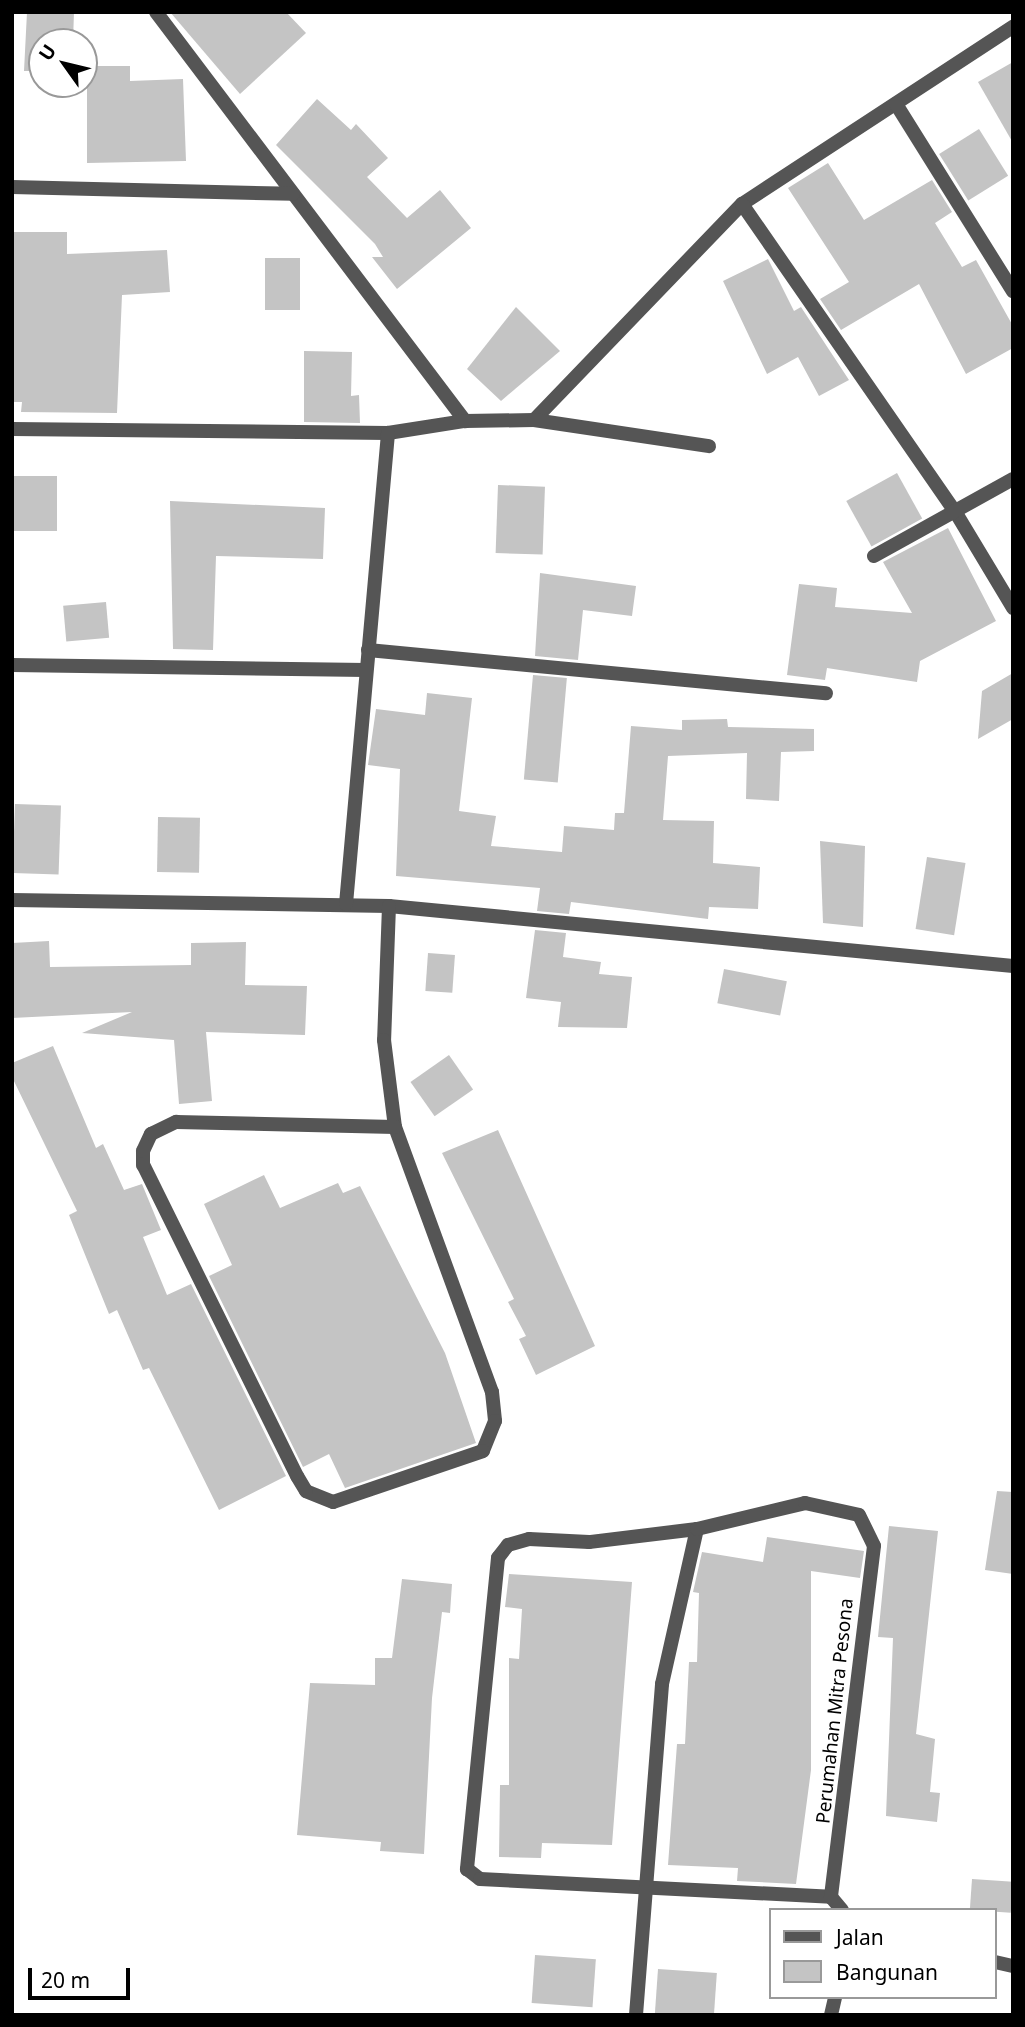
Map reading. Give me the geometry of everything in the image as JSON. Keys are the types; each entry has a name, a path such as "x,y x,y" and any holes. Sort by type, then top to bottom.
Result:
{"street":[{"path":"156,12 465,421"},
{"path":"534,419 742,204 1013,27"},
{"path":"896,104 1013,291"},
{"path":"12,187 293,194"},
{"path":"742,204 956,513 1013,608"},
{"path":"12,429 388,433 465,421 534,419 709,446"},
{"path":"346,904 388,433"},
{"path":"874,556 956,513 1013,479"},
{"path":"368,650 825,693"},
{"path":"12,666 366,670"},
{"path":"12,900 389,906 1013,966"},
{"path":"389,906 384,1041 395,1127 492,1392 494,1430 483,1451 333,1502 306,1491 297,1476 143,1165 143,1151 151,1134 176,1122 395,1127"},
{"name":"Perumahan Mitra Pesona","path":"805,1503 859,1515 870,1527 874,1546 831,1896 480,1879 467,1869 498,1558 508,1545 529,1539 589,1542 697,1529 805,1503"},
{"path":"636,2015 662,1684 697,1529"},
{"path":"831,1896 840,1908"}],"building":[{"path":"27,12 74,12 73,28 28,28 28,71 24,71"},
{"path":"170,12 286,12 306,33 240,94"},
{"path":"1013,62 1013,143 978,82"},
{"path":"98,66 130,66 130,81 183,79 186,161 87,163 87,98 98,98"},
{"path":"317,99 351,130 356,124 388,158 367,177 407,218 440,190 471,228 397,289 372,257 383,257 375,244 276,145"},
{"path":"979,129 1008,176 968,201 939,154"},
{"path":"828,163 864,220 932,180 952,212 935,223 962,267 976,260 1013,326 1013,348 966,374 919,284 841,330 820,299 849,282 788,188"},
{"path":"12,232 67,232 67,254 167,250 170,292 122,295 117,413 21,412 22,402 12,402"},
{"path":"265,258 300,258 300,310 265,310"},
{"path":"768,259 794,311 801,307 849,380 819,396 798,357 767,374 723,281"},
{"path":"516,307 560,351 501,401 467,369"},
{"path":"304,351 352,352 351,396 359,395 360,423 304,422"},
{"path":"897,473 922,518 871,547 846,501"},
{"path":"12,476 57,476 57,531 12,531"},
{"path":"498,485 545,487 543,555 496,553"},
{"path":"170,501 325,508 323,559 216,556 213,650 173,649"},
{"path":"948,528 996,621 920,661 917,682 827,668 825,680 787,675 799,584 837,588 835,607 912,613 883,562"},
{"path":"540,573 636,586 632,616 583,610 578,660 535,656"},
{"path":"106,602 109,638 66,642 63,606"},
{"path":"1013,673 1013,719 978,739 982,691"},
{"path":"533,675 567,678 558,783 524,780"},
{"path":"427,693 472,698 459,811 496,816 491,846 562,852 564,826 614,830 615,813 624,813 631,726 682,730 682,720 727,719 728,727 814,729 814,751 781,752 779,801 746,799 747,753 668,756 663,820 714,821 713,863 760,867 758,909 709,907 708,919 571,902 569,914 537,911 540,888 396,876 400,769 368,765 376,709 425,715"},
{"path":"15,804 61,806 59,875 13,873"},
{"path":"158,817 200,818 199,873 157,872"},
{"path":"820,841 865,846 863,927 823,923"},
{"path":"927,857 966,863 954,935 916,929"},
{"path":"535,930 566,933 563,957 601,962 599,974 632,977 627,1028 558,1027 561,1002 526,998"},
{"path":"49,941 50,967 191,965 191,943 246,942 245,985 307,986 305,1035 206,1032 212,1101 179,1104 174,1040 82,1033 132,1012 12,1018 12,943"},
{"path":"428,953 455,955 452,993 425,991"},
{"path":"724,969 787,981 780,1016 717,1003"},
{"path":"53,1046 96,1148 103,1144 124,1190 142,1184 161,1230 143,1237 167,1295 191,1284 286,1476 219,1510 149,1368 143,1370 117,1310 109,1314 69,1215 77,1211 12,1077 12,1063"},
{"path":"449,1055 473,1089 435,1116 410,1082"},
{"path":"498,1130 595,1346 536,1375 519,1339 526,1336 508,1302 514,1299 442,1153"},
{"path":"264,1175 280,1208 338,1183 343,1193 360,1186 445,1353 476,1443 345,1488 329,1454 303,1467 209,1276 232,1265 204,1204"},
{"path":"997,1491 1013,1492 1013,1574 985,1570"},
{"path":"889,1526 938,1531 916,1734 935,1739 930,1792 940,1793 937,1822 886,1816 893,1638 878,1637"},
{"path":"767,1537 864,1551 860,1578 811,1571 811,1770 796,1884 737,1881 738,1868 668,1865 677,1744 685,1744 689,1662 697,1662 699,1593 693,1592 702,1552 763,1562"},
{"path":"509,1574 632,1582 612,1845 542,1843 541,1858 499,1857 500,1785 509,1785 509,1658 519,1659 522,1609 505,1607"},
{"path":"402,1579 452,1584 450,1613 442,1612 432,1698 424,1854 380,1851 381,1842 297,1835 310,1683 375,1685 375,1658 392,1658"},
{"path":"972,1879 1013,1882 1011,1913 997,1912 997,1908 970,1908"},
{"path":"535,1955 596,1959 593,2007 532,2003"},
{"path":"658,1969 717,1973 714,2015 655,2015"}]}
